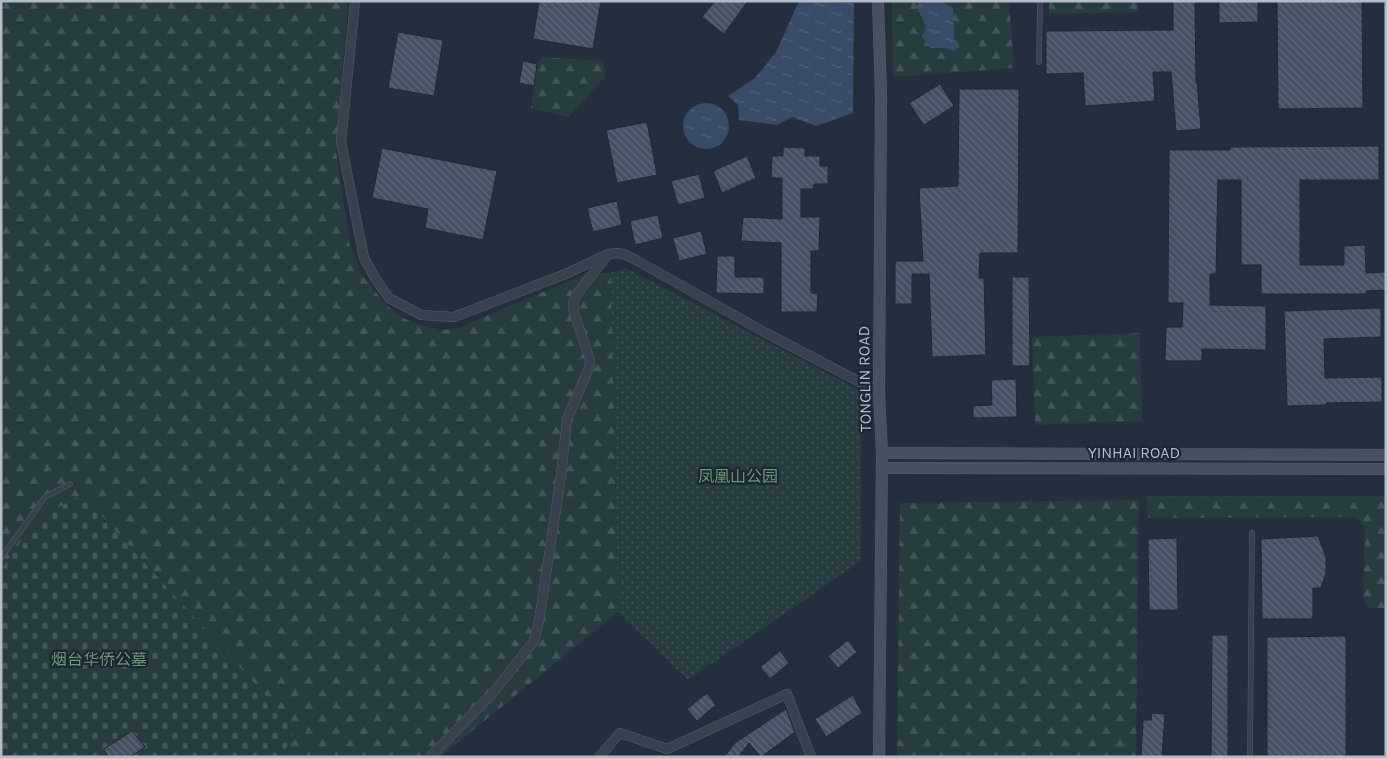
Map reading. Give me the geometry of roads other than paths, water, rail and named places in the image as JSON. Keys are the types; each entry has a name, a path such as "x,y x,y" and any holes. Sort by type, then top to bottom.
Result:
{"main road":[{"name":"TONGLIN ROAD","path":"878,1 881,95 879,392 882,453 879,757"},
{"name":"YINHAI ROAD","path":"882,453 1386,456"},
{"name":"YINHAI ROAD","path":"882,468 1386,469"}],"street":[{"path":"355,1 341,142 364,258 389,298 422,315 454,317 617,252 624,254 764,332 879,392"},
{"path":"430,757 492,694 534,641 540,621 561,476 567,419 589,368 590,360 574,313 573,304 576,295 608,254"},
{"path":"599,757 620,733 667,749 787,694 811,757"}],"lane":[{"path":"1039,62 1040,1"},
{"path":"1,558 45,497 70,484"},
{"path":"1250,757 1252,533"}],"water":[{"path":"799,1 854,3 853,113 816,126 792,117 777,125 739,120 738,105 728,96 755,78 776,52"},
{"path":"919,1 943,1 953,8 954,42 960,47 953,51 946,48 931,48 922,37 926,27 917,7"},
{"path":"706,103 719,107 725,113 729,126 725,139 719,145 706,149 693,145 687,139 683,126 687,113 693,107"}],"park label":[{"name":"凤凰山公园","path":"738,476"},
{"name":"烟台华侨公墓","path":"99,659"}]}
